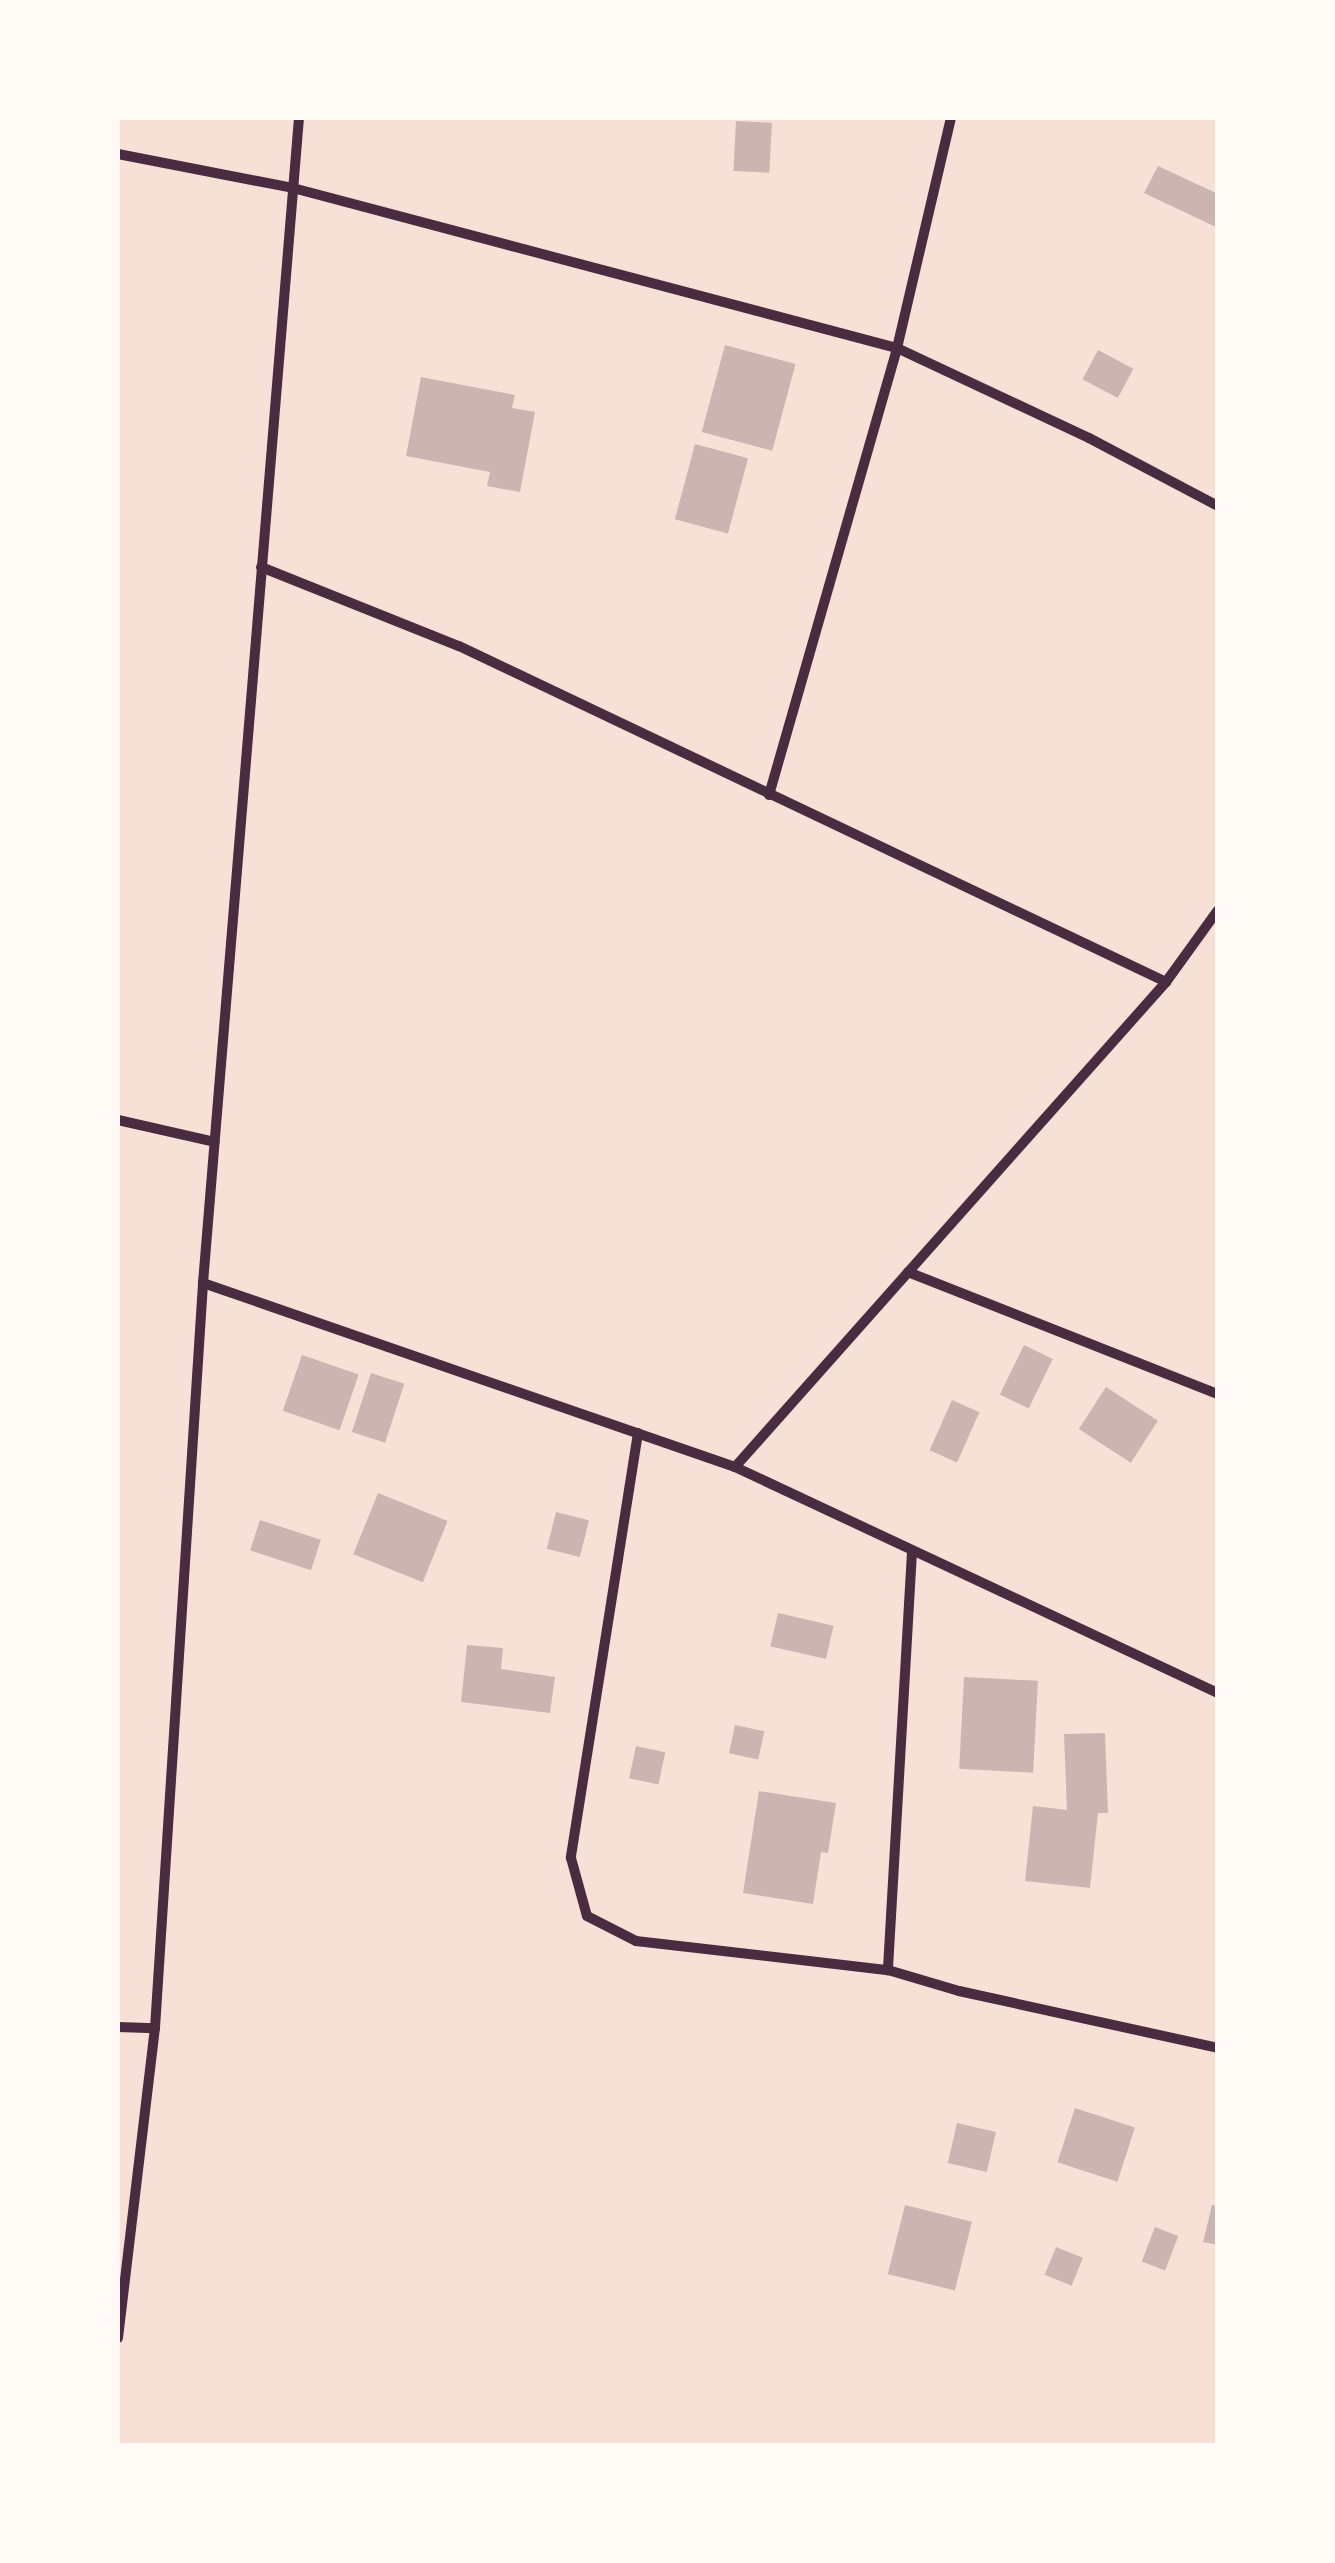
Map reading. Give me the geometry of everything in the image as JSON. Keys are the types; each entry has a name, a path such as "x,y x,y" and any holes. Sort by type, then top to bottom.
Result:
{"street":[{"path":"118,2338 155,2028 203,1282 299,118"},
{"path":"769,795 897,348 952,118"},
{"path":"118,154 293,188 897,348 1089,438 1218,506"},
{"path":"261,567 458,646 1166,982"},
{"path":"736,1467 1166,982 1218,910"},
{"path":"118,1120 215,1142"},
{"path":"908,1272 1218,1394"},
{"path":"203,1282 736,1467 1218,1694"},
{"path":"638,1433 571,1858 587,1916 636,1941 888,1970 960,1991 1218,2048"},
{"path":"888,1970 912,1552"},
{"path":"118,2027 155,2028"}],"building":[{"path":"736,121 772,123 769,173 733,171"},
{"path":"1158,166 1218,194 1218,228 1144,193"},
{"path":"725,345 796,364 772,451 702,432"},
{"path":"1098,350 1133,369 1118,398 1083,379"},
{"path":"421,377 515,395 512,408 535,412 520,492 487,486 490,472 406,456"},
{"path":"695,444 748,458 728,534 675,519"},
{"path":"1024,1345 1053,1359 1029,1408 1000,1394"},
{"path":"302,1355 359,1375 340,1430 283,1411"},
{"path":"371,1373 404,1384 385,1443 352,1432"},
{"path":"1106,1387 1158,1421 1131,1463 1079,1429"},
{"path":"952,1400 979,1412 957,1462 930,1450"},
{"path":"378,1493 448,1521 423,1582 353,1554"},
{"path":"556,1512 589,1520 580,1557 547,1549"},
{"path":"260,1520 321,1540 311,1570 250,1550"},
{"path":"778,1613 834,1626 826,1659 770,1646"},
{"path":"467,1645 503,1648 501,1669 555,1677 550,1713 461,1702"},
{"path":"964,1677 1038,1681 1033,1773 959,1769"},
{"path":"735,1725 764,1731 758,1760 729,1753"},
{"path":"1105,1733 1108,1813 1098,1813 1090,1888 1025,1881 1033,1806 1067,1810 1064,1734"},
{"path":"636,1746 665,1752 658,1785 629,1778"},
{"path":"759,1791 836,1803 828,1853 821,1852 813,1904 743,1893"},
{"path":"1075,2108 1135,2127 1117,2182 1057,2162"},
{"path":"957,2123 996,2132 987,2172 948,2163"},
{"path":"905,2205 972,2222 955,2291 888,2274"},
{"path":"1212,2205 1218,2206 1218,2245 1203,2242"},
{"path":"1155,2227 1178,2236 1165,2271 1142,2262"},
{"path":"1056,2247 1083,2258 1072,2286 1045,2275"}]}
